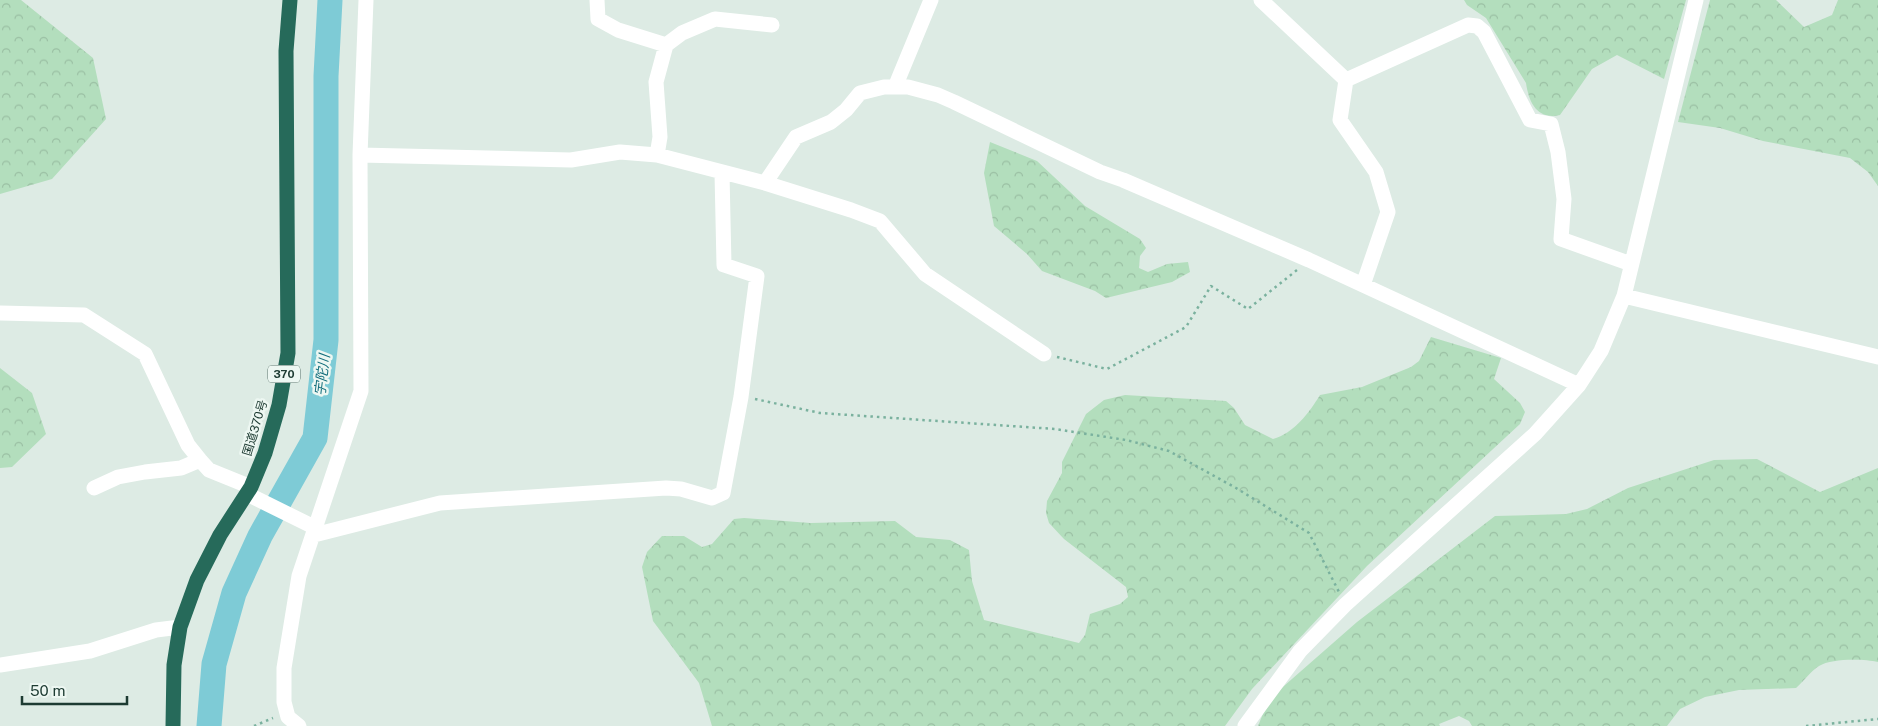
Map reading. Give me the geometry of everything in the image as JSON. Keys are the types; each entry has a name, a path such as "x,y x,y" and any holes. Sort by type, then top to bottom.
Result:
{"highway":[{"name":"国道370号","path":"174,726 174,665 180,627 197,580 220,535 251,493 279,405 288,353 286,51 290,0"}],"street":[{"path":"299,726 288,717 284,702 284,668 299,576 313,529 361,391 360,155 366,0"},
{"path":"597,0 598,19 618,30 666,45"},
{"path":"894,87 931,0"},
{"path":"1261,0 1346,80"},
{"path":"1245,726 1300,651 1345,605 1535,434 1579,385 1601,351 1624,296 1696,0"},
{"path":"657,155 660,137 656,82 666,45 682,34 715,19 772,25"},
{"path":"1346,80 1468,25 1477,26 1484,32 1530,120 1551,124 1558,152 1564,199 1561,239 1631,264"},
{"path":"1346,80 1340,120 1376,172 1388,212 1363,285"},
{"path":"765,183 796,137 831,122 846,110 860,93 884,87 908,87 938,95 1100,172 1123,180 1309,260 1579,385"},
{"path":"360,155 571,160 620,152 657,155 765,183 880,221 925,274 1044,354"},
{"path":"0,313 84,315 145,354 188,445 209,470 313,529 440,503 666,488 681,489 712,498 723,493 741,397 757,276 724,265 722,173"},
{"path":"1624,296 1878,358"},
{"path":"94,488 118,477 181,468 200,460"},
{"path":"0,665 90,651 156,630 180,627"}],"path":[{"path":"1044,354 1107,369 1186,327 1211,286 1248,309 1309,260"},
{"path":"741,397 820,413 1056,429 1126,440 1169,452 1236,488 1309,533 1345,605"},
{"path":"254,726 287,713"},
{"path":"1806,726 1878,719"}],"green space":[{"path":"0,0 21,0 93,58 106,119 52,179 0,194"},
{"path":"1464,0 1686,0 1664,79 1617,55 1592,69 1560,115 1552,116 1540,113 1532,104 1526,83 1486,18 1467,5"},
{"path":"1710,0 1776,0 1804,27 1832,15 1838,0 1878,0 1878,186 1868,172 1850,158 1763,141 1720,128 1678,122"},
{"path":"990,142 1037,161 1085,206 1140,239 1146,248 1140,256 1139,268 1148,272 1167,264 1188,262 1190,272 1172,282 1106,298 1095,291 1042,271 1027,254 994,226 984,173"},
{"path":"1431,337 1501,358 1494,379 1520,403 1525,412 1520,424 1367,566 1252,689 1225,726 712,726 699,683 653,621 642,567 647,552 662,536 684,536 702,547 712,544 734,519 744,518 810,523 895,521 916,537 950,540 969,550 972,581 984,620 1079,643 1085,635 1090,614 1120,604 1128,597 1126,587 1064,539 1049,523 1046,513 1047,501 1062,473 1062,462 1086,414 1104,400 1125,395 1226,401 1234,408 1245,425 1273,439 1294,427 1311,409 1320,395 1362,387 1411,367 1419,361"},
{"path":"0,368 32,393 46,434 12,467 0,468"},
{"path":"1757,459 1820,492 1878,468 1878,662 1840,660 1825,663 1816,668 1796,688 1739,690 1705,697 1680,709 1667,726 1472,726 1469,721 1459,716 1439,724 1440,726 1258,726 1269,699 1357,622 1495,516 1566,514 1587,509 1628,488 1714,460"}],"waterway":[{"name":"宇陀川","path":"209,726 214,664 234,593 260,536 315,438 326,340 326,76 330,0"}]}
